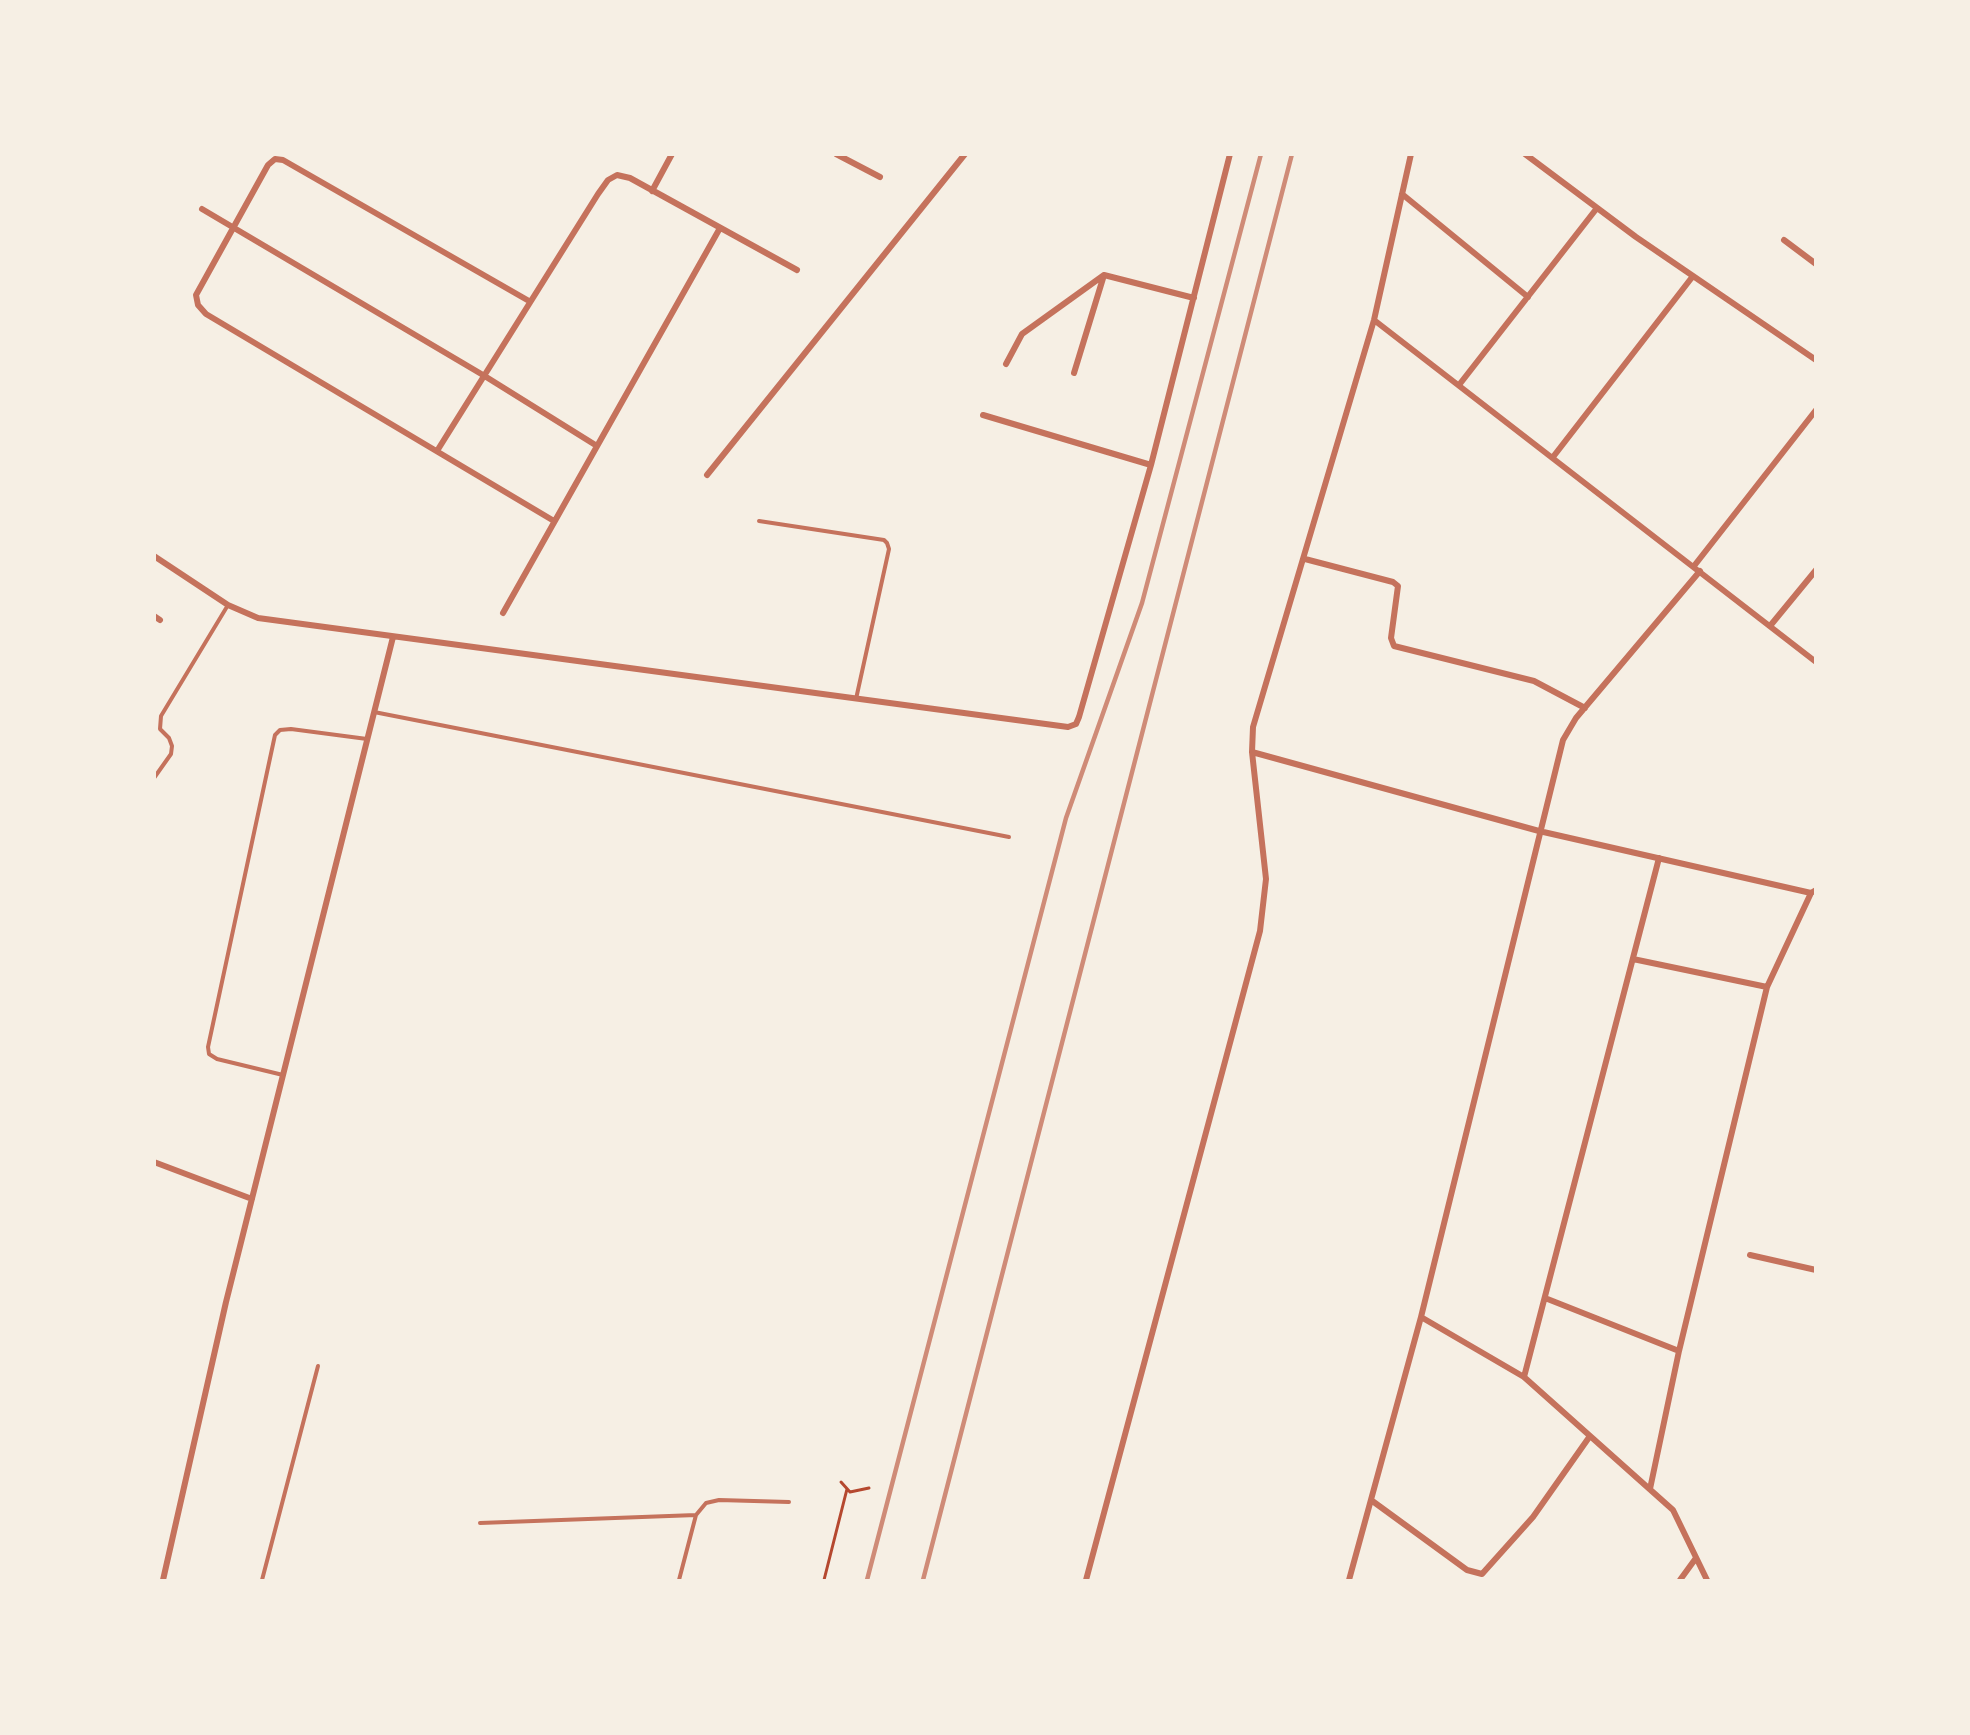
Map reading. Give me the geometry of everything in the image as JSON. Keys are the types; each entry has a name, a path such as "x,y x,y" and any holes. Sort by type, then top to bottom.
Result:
{"street":[{"path":"652,191 672,154"},
{"path":"836,154 880,177"},
{"path":"707,475 965,154"},
{"path":"154,556 228,605 258,618 1068,727 1076,724 1151,465 1230,154"},
{"path":"1086,1581 1260,931 1266,879 1252,752 1257,713 1305,559 1374,320 1411,154"},
{"path":"1525,154 1597,208 1815,360"},
{"path":"529,301 283,160 275,159 268,165 196,295 198,305 206,314 554,521"},
{"path":"437,451 529,301 608,180 617,175 630,178 797,270"},
{"path":"1402,194 1528,297"},
{"path":"1460,385 1597,208"},
{"path":"202,209 483,375 597,446"},
{"path":"502,613 720,228"},
{"path":"1784,240 1815,264"},
{"path":"1104,274 1194,298"},
{"path":"1006,364 1022,334 1104,274"},
{"path":"1074,373 1104,274"},
{"path":"1553,457 1694,276"},
{"path":"1374,320 1815,662"},
{"path":"1694,566 1815,410"},
{"path":"983,415 1151,465"},
{"path":"1305,559 1393,582 1398,586 1391,638 1394,646 1534,681 1585,708"},
{"path":"1770,626 1815,570"},
{"path":"1349,1581 1421,1317 1563,740 1585,708 1700,571"},
{"path":"163,1581 252,1199 393,637"},
{"path":"1252,752 1539,831 1813,892 1767,987 1679,1351 1650,1489"},
{"path":"1524,1377 1659,858"},
{"path":"1633,959 1767,987"},
{"path":"154,1162 252,1199"},
{"path":"1750,1255 1815,1270"},
{"path":"1545,1298 1679,1351"},
{"path":"1421,1317 1524,1377 1673,1510 1707,1581"},
{"path":"1371,1500 1467,1570 1482,1574 1533,1517 1590,1436"},
{"path":"1680,1581 1696,1558"}],"lane":[{"path":"759,521 884,540 888,543 889,549 856,700"},
{"path":"154,778 171,754 172,746 160,729 161,716 228,605"},
{"path":"374,712 1009,837"},
{"path":"283,1075 216,1059 209,1054 208,1047 275,735 280,730 291,729 367,739"},
{"path":"262,1581 318,1366"},
{"path":"679,1581 696,1515 706,1503 719,1500 789,1502"},
{"path":"480,1523 696,1515"}],"path":[{"path":"841,1482 850,1492 869,1488"},
{"path":"824,1581 847,1489"}],"railway":[{"path":"867,1580 1066,818 1142,603 1261,154"},
{"path":"923,1580 1292,154"}]}
